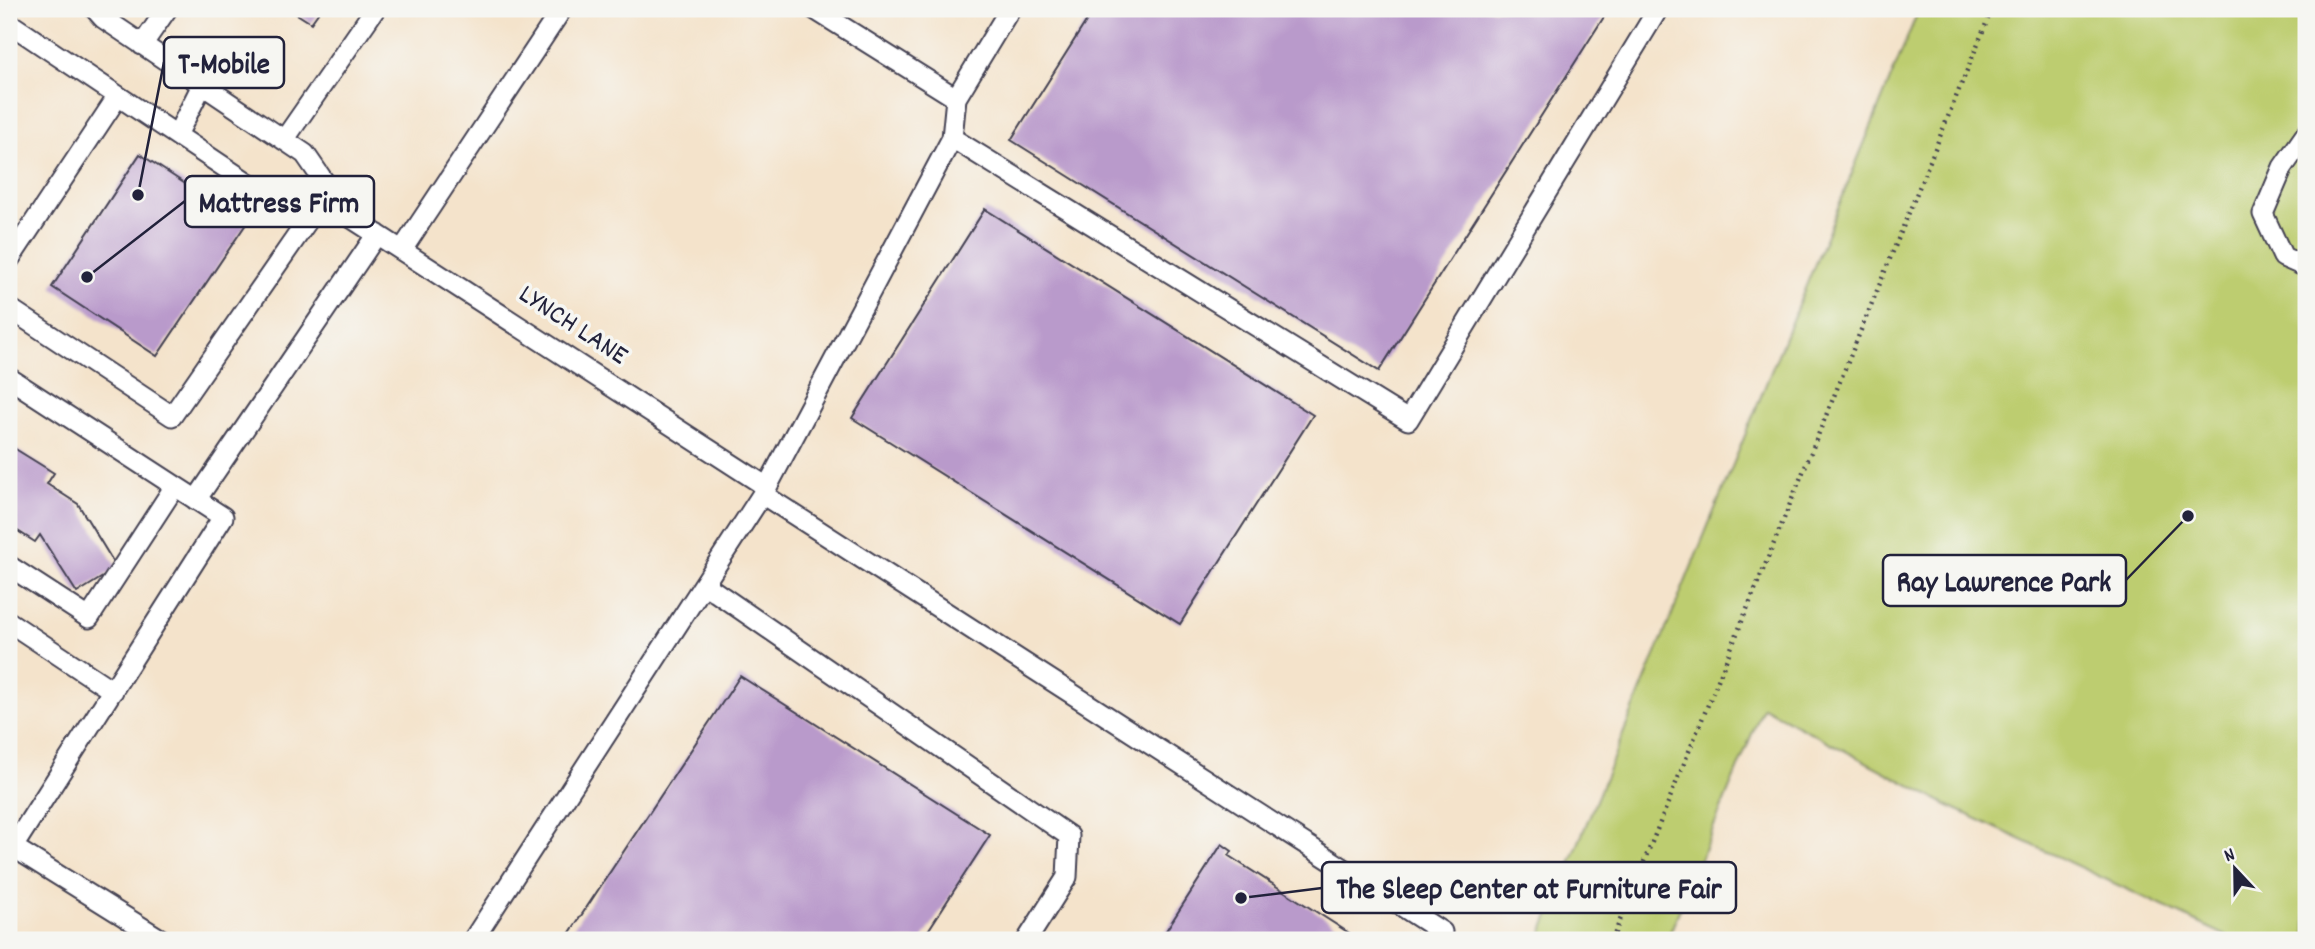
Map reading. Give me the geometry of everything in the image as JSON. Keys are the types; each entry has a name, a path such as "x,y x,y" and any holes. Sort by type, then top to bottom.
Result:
{"lane":[{"name":"LYNCH LANE","path":"95,9 103,19 305,154 347,215"},
{"path":"142,45 167,9"},
{"path":"284,140 375,9"},
{"path":"402,250 562,9"},
{"path":"814,9 956,98"},
{"path":"473,940 765,490 951,138 956,98 1010,9"},
{"path":"951,138 1408,420 1658,9"},
{"name":"LYNCH LANE","path":"9,23 278,203 347,215 377,234 1442,932"},
{"path":"177,135 202,85"},
{"path":"9,260 118,96"},
{"path":"2306,134 2283,167 2263,214 2283,257 2306,267"},
{"path":"9,308 172,416 315,209"},
{"path":"196,500 377,234"},
{"path":"9,378 223,517 13,847 162,940"},
{"path":"9,566 89,618 176,486"},
{"path":"704,584 1069,836 1067,877 1027,940"},
{"path":"9,622 113,691"}],"path":[{"path":"1612,940 1992,9"}],"green space":[{"path":"1919,9 2306,9 2306,940 2235,940 1947,805 1763,707 1667,940 1539,940"}],"building":[{"path":"289,9 321,9 311,23"},
{"path":"1094,9 1609,9 1379,371 1011,140"},
{"path":"140,154 246,224 157,356 52,287"},
{"path":"985,209 1313,415 1180,624 852,418"},
{"path":"9,445 54,473 47,484 78,504 117,568 77,593 40,535 35,542 16,530 9,542"},
{"path":"740,676 990,835 922,940 565,940"},
{"path":"1222,844 1232,851 1229,856 1360,940 1160,940"}],"place":[{"name":"T-Mobile","path":"138,195"},
{"name":"Mattress Firm","path":"87,277"},
{"name":"Ray Lawrence Park","path":"2188,516"},
{"name":"The Sleep Center at Furniture Fair","path":"1241,898"}]}
